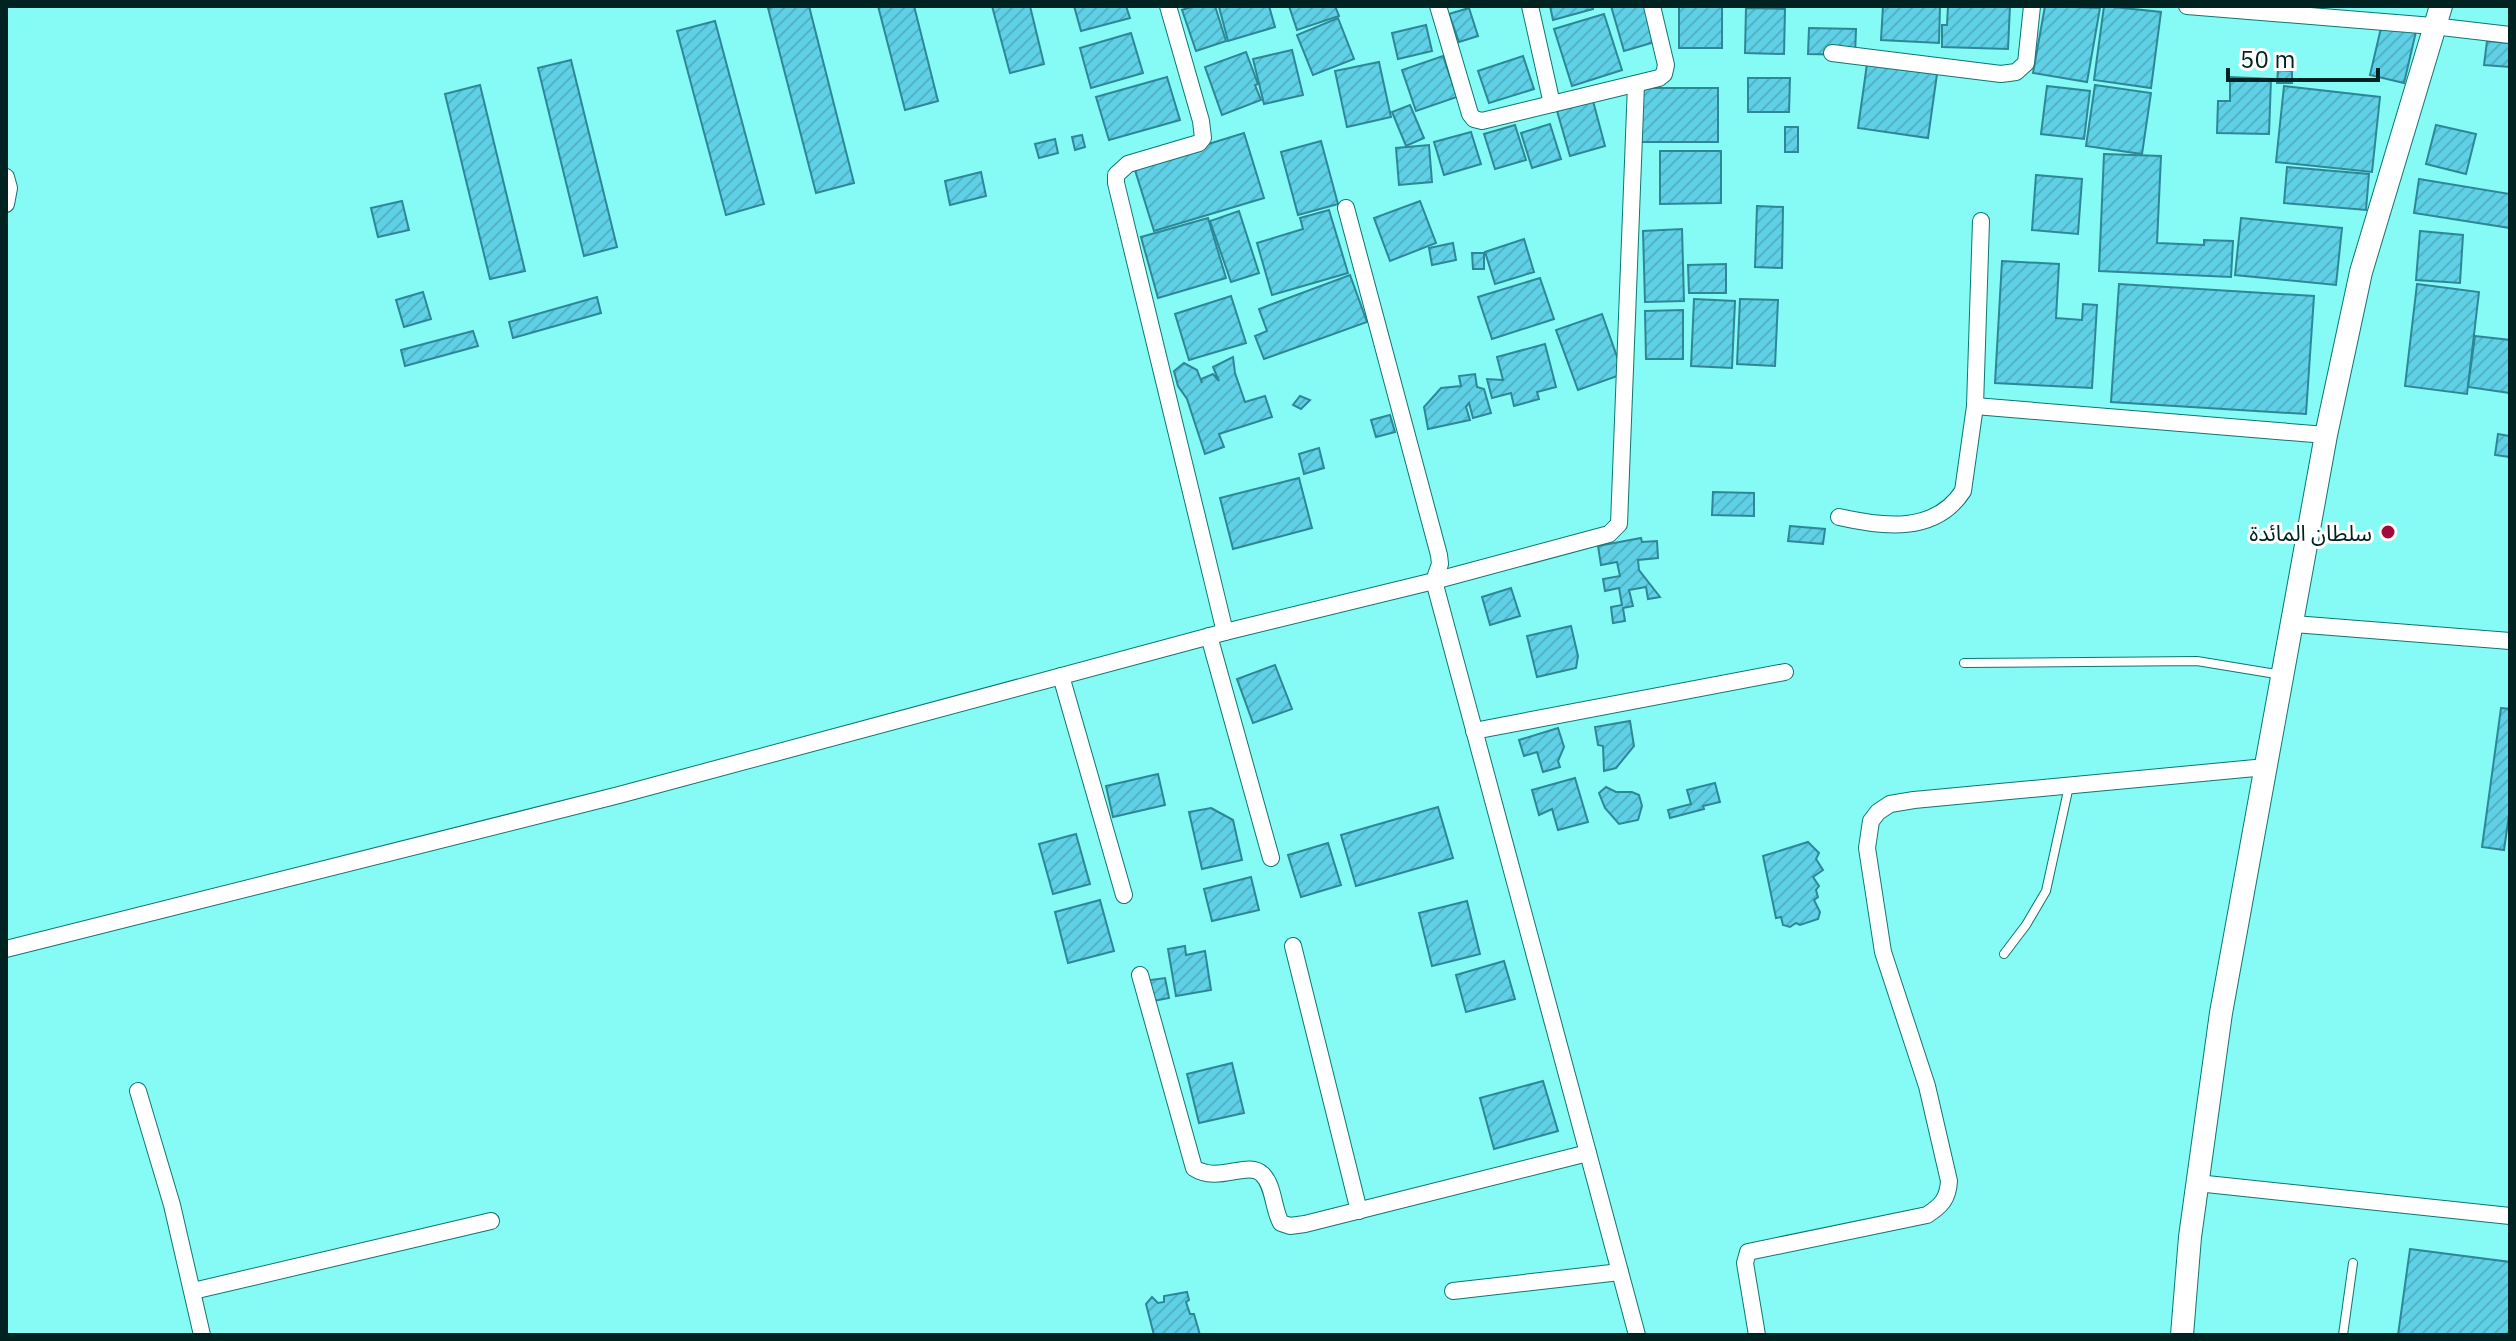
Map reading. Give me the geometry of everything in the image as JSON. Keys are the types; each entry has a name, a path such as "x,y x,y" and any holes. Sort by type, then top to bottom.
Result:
{"main road":[{"path":"2182,1335 2190,1237 2221,1013 2326,435 2361,272 2437,16"}],"street":[{"path":"1168,6 1201,121 1203,138 1199,143 1128,164 1116,175 1116,183 1217,634 1271,858"},
{"path":"1438,6 1466,104 1474,119 1482,121 1659,78 1664,74 1666,65 1652,6"},
{"path":"1530,6 1552,104"},
{"path":"1832,53 2001,74 2016,72 2026,63 2032,6"},
{"path":"2187,6 2437,16 2510,35"},
{"path":"6,949 603,799 1217,634 1609,534 1619,524 1636,84"},
{"path":"6,177 9,188 6,204"},
{"path":"1346,208 1439,555 1440,564 1434,581 1637,1335"},
{"path":"1839,517 1870,524 1911,524 1942,513 1955,502 1964,483 1975,406 1981,221"},
{"path":"1975,406 2326,435"},
{"path":"2294,624 2510,641"},
{"path":"1474,731 1785,672"},
{"path":"1061,676 1124,895"},
{"path":"1757,1335 1745,1263 1748,1252 1927,1215 1941,1206 1948,1193 1946,1166 1927,1086 1883,952 1867,848 1871,821 1890,804 2266,767"},
{"path":"1293,946 1359,1211"},
{"path":"1140,975 1194,1168 1202,1173 1217,1175 1251,1169 1261,1173 1267,1181 1281,1223 1290,1226 1359,1211 1588,1153"},
{"path":"138,1091 172,1205 202,1335"},
{"path":"2197,1183 2510,1216"},
{"path":"193,1291 491,1221"},
{"path":"1453,1291 1620,1272"}],"lane":[{"path":"1964,663 2197,661 2283,676"},
{"path":"2004,954 2046,891 2069,786"},
{"path":"2343,1335 2353,1263"}],"building":[{"path":"809,6 854,183 816,193 768,8"},
{"path":"878,6 914,6 938,101 905,110"},
{"path":"992,6 1030,6 1044,64 1010,73"},
{"path":"1074,6 1126,6 1130,18 1081,31"},
{"path":"1194,6 1215,6 1226,41 1196,51 1182,10"},
{"path":"1269,6 1275,27 1228,41 1219,7"},
{"path":"1289,6 1335,6 1339,16 1297,30"},
{"path":"1550,6 1592,6 1593,9 1553,20"},
{"path":"1611,6 1649,6 1658,41 1624,51"},
{"path":"1679,6 1722,6 1722,48 1679,48"},
{"path":"1883,6 1940,6 1939,43 1881,40"},
{"path":"1948,6 2010,6 2008,49 1942,47 1942,25 1947,25"},
{"path":"2045,6 2100,8 2087,82 2033,73"},
{"path":"2104,6 2161,12 2151,88 2094,80"},
{"path":"1469,8 1478,36 1459,42 1449,14"},
{"path":"1746,8 1785,9 1784,54 1745,53"},
{"path":"1604,14 1622,70 1572,86 1554,29"},
{"path":"2384,15 2418,23 2404,83 2370,75"},
{"path":"1338,18 1354,59 1313,75 1297,35"},
{"path":"715,21 764,204 726,215 677,31"},
{"path":"1426,25 1432,51 1398,59 1392,33"},
{"path":"1809,28 1856,29 1855,55 1808,54"},
{"path":"1131,33 1143,73 1091,88 1080,48"},
{"path":"2487,41 2510,43 2510,67 2484,65"},
{"path":"1292,50 1303,95 1264,104 1253,59"},
{"path":"1246,52 1261,100 1222,115 1205,67"},
{"path":"1443,56 1457,97 1416,111 1402,70"},
{"path":"1523,56 1534,89 1489,103 1478,71"},
{"path":"571,60 617,247 584,256 538,68"},
{"path":"1379,62 1391,117 1347,127 1335,71"},
{"path":"1867,64 1937,74 1928,138 1858,128"},
{"path":"2278,70 2292,71 2292,83 2277,83"},
{"path":"1167,77 1180,120 1109,140 1096,97"},
{"path":"2230,77 2271,79 2269,134 2217,133 2218,101 2230,101"},
{"path":"1748,78 1790,78 1789,112 1748,112"},
{"path":"480,85 525,271 490,279 445,94"},
{"path":"2095,85 2151,93 2142,154 2086,146"},
{"path":"2047,86 2090,91 2084,139 2041,134"},
{"path":"2284,86 2380,97 2372,172 2276,162"},
{"path":"1641,88 1718,88 1718,142 1641,142"},
{"path":"1593,101 1605,146 1570,156 1557,111"},
{"path":"1410,105 1424,138 1406,146 1392,112"},
{"path":"1550,124 1561,159 1532,168 1521,133"},
{"path":"1515,125 1526,160 1495,169 1484,134"},
{"path":"2436,125 2476,134 2466,174 2426,164"},
{"path":"1785,127 1798,127 1798,152 1785,152"},
{"path":"1471,132 1481,164 1444,175 1434,142"},
{"path":"1244,133 1264,198 1154,231 1134,167"},
{"path":"1082,135 1085,147 1075,150 1072,137"},
{"path":"1055,139 1058,153 1039,158 1035,144"},
{"path":"1321,141 1338,204 1298,215 1281,152"},
{"path":"1429,145 1432,182 1399,185 1396,148"},
{"path":"1660,151 1721,151 1721,203 1660,204"},
{"path":"2104,154 2161,156 2157,243 2204,245 2204,240 2233,241 2231,277 2099,271"},
{"path":"2287,167 2369,174 2366,210 2284,203"},
{"path":"981,172 986,196 950,205 945,181"},
{"path":"2036,175 2082,179 2078,234 2032,230"},
{"path":"2419,179 2510,194 2510,228 2414,213"},
{"path":"402,201 409,230 378,237 371,208"},
{"path":"1420,201 1436,243 1390,261 1374,218"},
{"path":"1757,206 1783,207 1782,268 1755,267"},
{"path":"1329,210 1348,273 1272,295 1257,243 1303,229 1300,218"},
{"path":"1239,211 1259,273 1231,282 1210,221"},
{"path":"1208,218 1226,278 1158,298 1141,237"},
{"path":"2241,218 2342,228 2336,285 2235,275"},
{"path":"1682,229 1684,301 1645,302 1643,231"},
{"path":"2420,231 2463,235 2460,283 2416,280"},
{"path":"1524,239 1534,272 1495,284 1485,252"},
{"path":"1453,243 1456,260 1432,265 1429,248"},
{"path":"1472,253 1484,253 1484,269 1473,269"},
{"path":"2002,261 2059,264 2056,318 2082,320 2083,304 2097,305 2092,388 1995,383"},
{"path":"1726,264 1726,293 1689,293 1688,265"},
{"path":"1350,275 1367,322 1264,359 1255,336 1267,331 1259,309"},
{"path":"1540,278 1554,319 1492,339 1478,297"},
{"path":"2119,284 2314,296 2306,414 2111,402"},
{"path":"2417,284 2479,292 2467,394 2405,386"},
{"path":"423,292 431,319 404,327 396,300"},
{"path":"1231,296 1246,343 1189,360 1175,314"},
{"path":"597,297 601,313 513,338 509,322"},
{"path":"1694,299 1735,301 1732,368 1691,366"},
{"path":"1740,299 1778,300 1775,366 1737,364"},
{"path":"1683,310 1683,359 1646,359 1645,311"},
{"path":"1602,314 1623,374 1578,390 1556,330"},
{"path":"473,331 478,346 405,366 401,350"},
{"path":"2475,336 2510,340 2510,393 2468,387"},
{"path":"1545,344 1556,387 1537,392 1539,399 1514,406 1511,393 1492,398 1487,379 1503,380 1497,357"},
{"path":"1233,357 1245,402 1265,396 1272,417 1219,434 1224,447 1205,454 1174,371 1184,363 1197,370 1202,383 1201,379 1213,374 1219,381 1213,367"},
{"path":"1475,374 1477,387 1484,389 1491,413 1473,418 1469,403 1466,407 1470,420 1428,429 1424,407 1441,388 1461,386 1459,376"},
{"path":"1300,396 1310,400 1301,409 1293,405"},
{"path":"1390,415 1395,432 1376,437 1371,420"},
{"path":"2498,434 2510,436 2510,457 2495,455"},
{"path":"1319,448 1324,468 1304,474 1299,454"},
{"path":"1299,478 1312,528 1233,549 1220,498"},
{"path":"1713,492 1754,493 1754,516 1712,515"},
{"path":"1790,526 1825,529 1823,544 1788,541"},
{"path":"1641,538 1642,542 1657,541 1658,558 1638,560 1639,570 1660,597 1648,599 1646,587 1629,590 1633,606 1623,608 1625,621 1613,623 1611,607 1622,605 1619,588 1605,591 1603,579 1620,576 1617,562 1601,565 1598,546"},
{"path":"1511,588 1520,616 1490,625 1482,597"},
{"path":"1571,626 1578,656 1576,668 1537,677 1527,636"},
{"path":"1275,665 1292,709 1253,723 1237,679"},
{"path":"2501,708 2510,709 2510,808 2504,850 2482,847"},
{"path":"1630,721 1634,746 1616,768 1604,771 1603,746 1598,745 1595,727"},
{"path":"1558,728 1564,747 1558,761 1560,767 1543,772 1537,752 1524,756 1519,740"},
{"path":"1158,774 1165,805 1113,817 1106,786"},
{"path":"1575,778 1588,822 1558,830 1552,809 1539,815 1532,790"},
{"path":"1715,783 1720,802 1670,818 1668,810 1691,804 1687,790"},
{"path":"1606,787 1616,792 1639,795 1642,806 1638,820 1619,824 1605,808 1599,793"},
{"path":"1438,807 1453,858 1356,886 1341,835"},
{"path":"1211,808 1233,820 1242,860 1202,869 1189,812"},
{"path":"1076,834 1090,884 1053,894 1039,844"},
{"path":"1808,842 1819,853 1816,859 1823,870 1813,877 1819,886 1816,890 1818,897 1814,900 1820,912 1818,919 1790,927 1783,925 1781,917 1776,918 1763,856"},
{"path":"1328,843 1341,885 1301,897 1288,855"},
{"path":"1251,877 1259,910 1212,921 1204,889"},
{"path":"1100,900 1114,951 1068,963 1055,912"},
{"path":"1467,901 1480,954 1432,966 1419,913"},
{"path":"1185,946 1186,955 1205,951 1211,990 1176,996 1168,949"},
{"path":"1504,961 1515,999 1466,1012 1456,975"},
{"path":"1165,978 1169,998 1153,1001 1150,980"},
{"path":"1232,1063 1244,1113 1199,1123 1187,1074"},
{"path":"1543,1081 1558,1131 1494,1149 1480,1098"},
{"path":"2410,1249 2510,1262 2510,1335 2398,1335"},
{"path":"1187,1292 1189,1300 1186,1302 1190,1314 1194,1314 1200,1335 1154,1335 1146,1304 1152,1297 1158,1303 1164,1302 1164,1296"}],"place":[{"name":"سلطان المائدة","path":"2388,532"}]}
